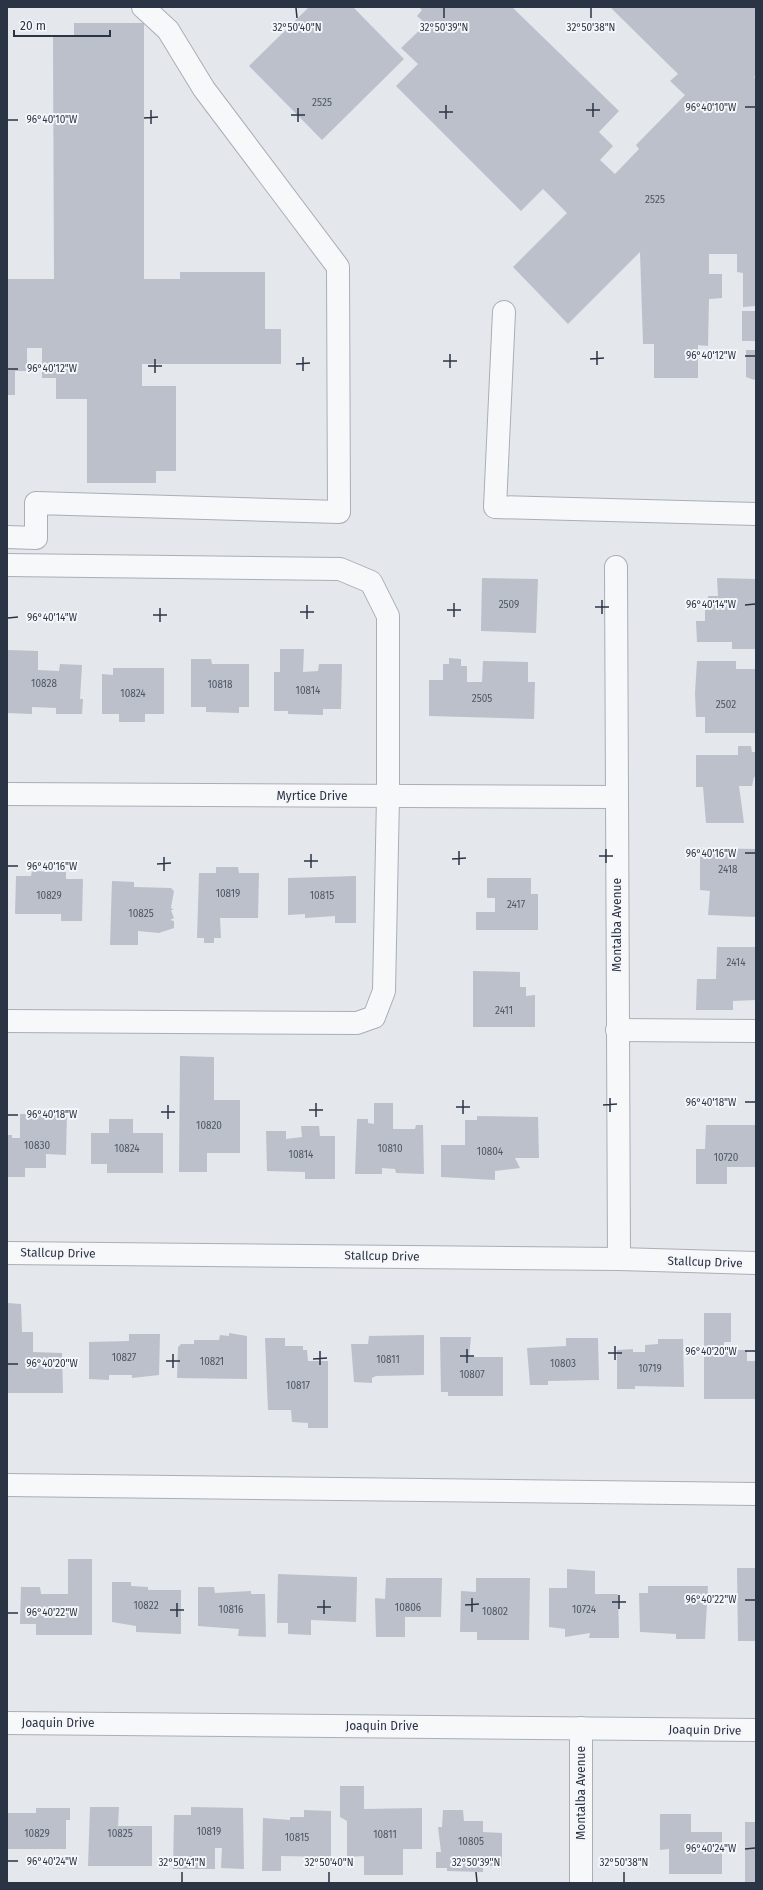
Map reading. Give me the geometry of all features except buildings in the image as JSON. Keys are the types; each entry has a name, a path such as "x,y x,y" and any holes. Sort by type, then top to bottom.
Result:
{"street":[{"path":"7,537 36,538 36,503 339,512 338,267 204,89 168,30 143,7"},
{"path":"504,312 495,507 756,514"},
{"path":"7,565 340,569 371,582 388,616 388,797 384,991 374,1017 357,1023 7,1021"},
{"name":"Montalba Avenue","path":"616,567 619,1259"},
{"name":"Myrtice Drive","path":"7,794 616,797"},
{"path":"617,1030 756,1031"},
{"name":"Stallcup Drive","path":"7,1253 619,1259 756,1263"},
{"path":"7,1485 756,1494"},
{"name":"Joaquin Drive","path":"7,1723 756,1730"},
{"name":"Montalba Avenue","path":"581,1728 581,1883"}]}
